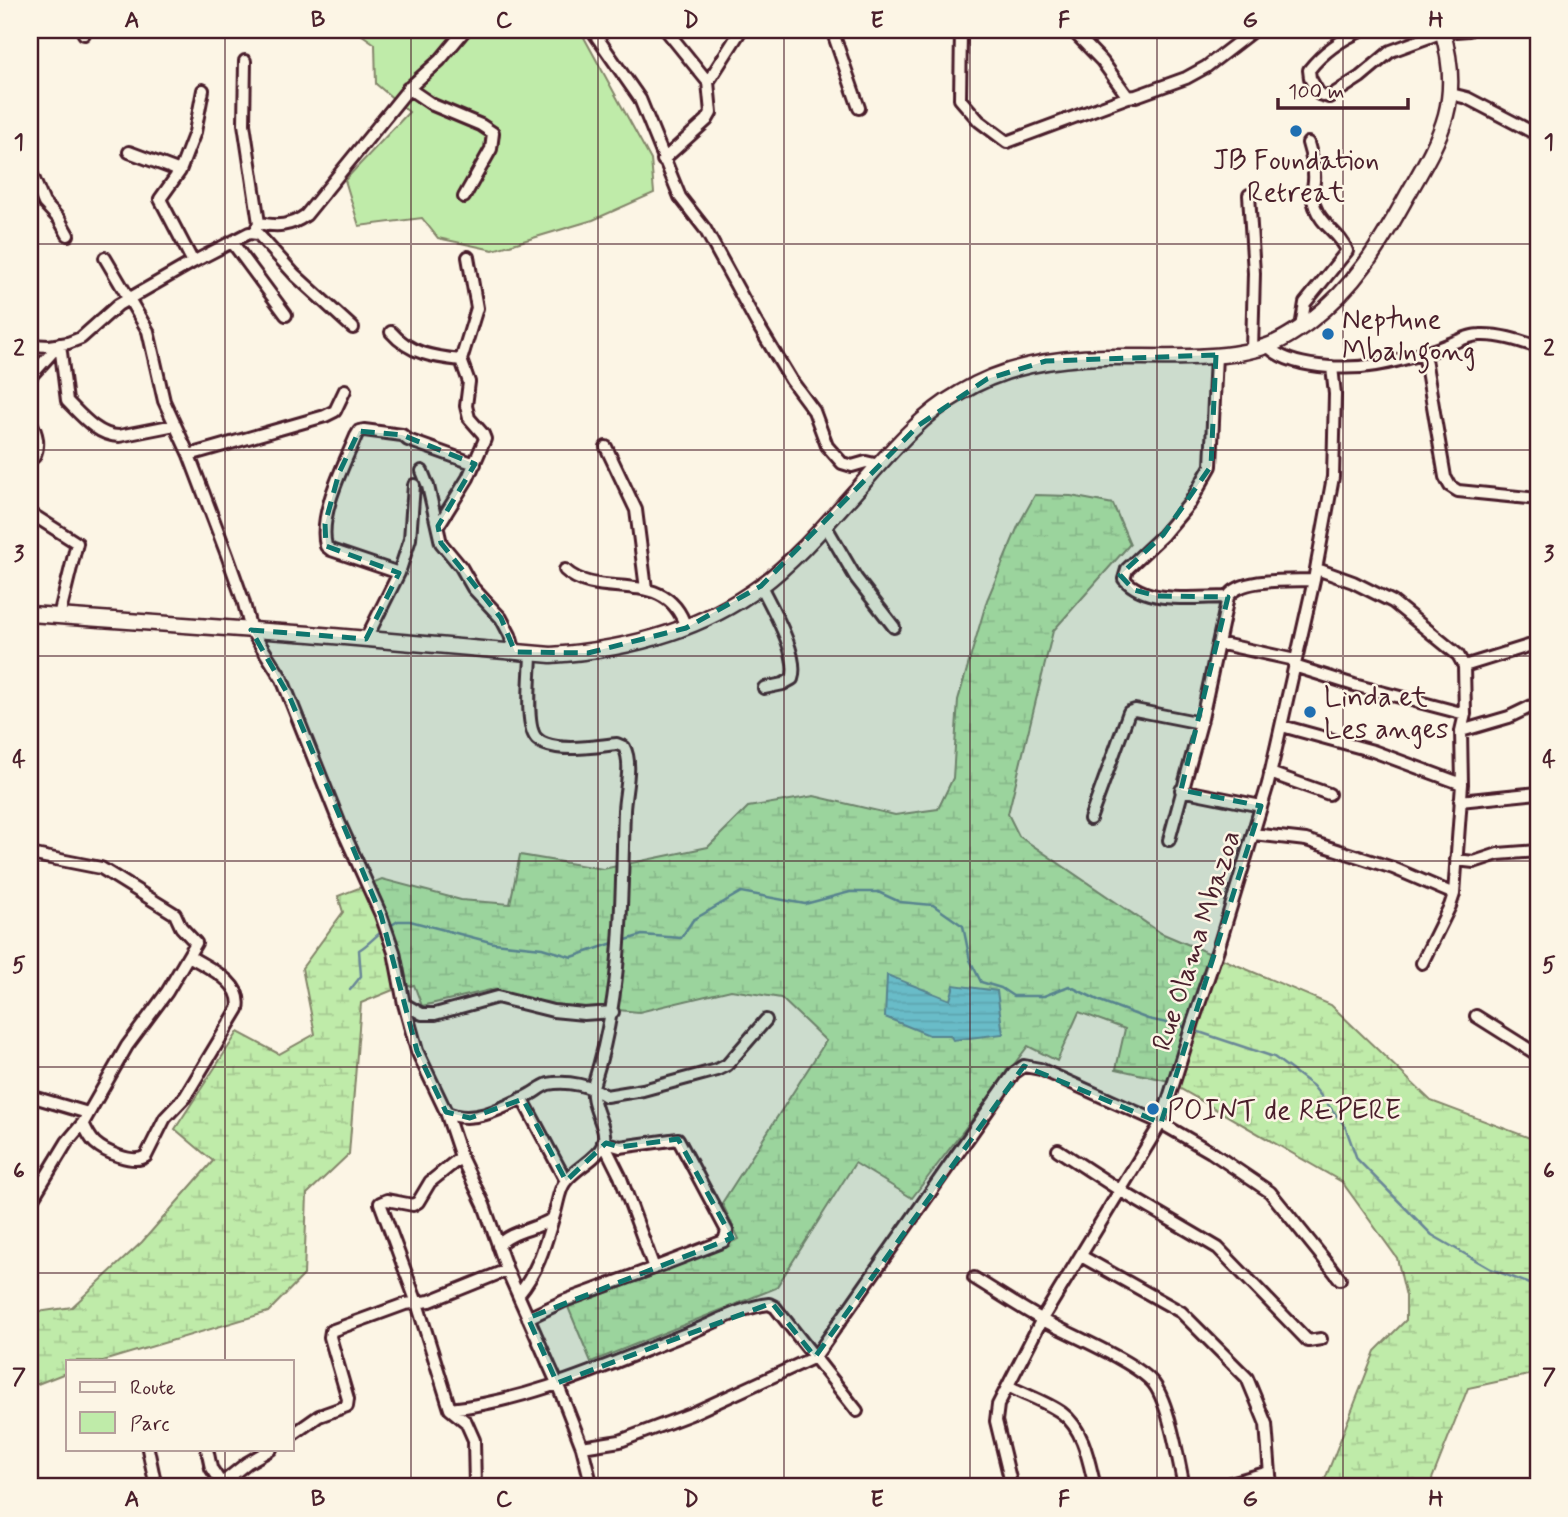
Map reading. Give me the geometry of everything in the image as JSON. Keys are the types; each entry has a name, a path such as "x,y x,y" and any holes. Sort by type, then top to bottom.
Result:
{"main road":[{"path":"30,614 551,655 588,653 686,628 761,586 825,525 919,425 948,401 987,379 1046,361 1216,355 1252,350 1268,346 1301,327 1348,287 1371,258 1434,148 1447,117 1451,94 1443,31"}],"street":[{"path":"30,345 60,344 81,338 111,311 256,228 295,223 306,215 408,88 440,60 465,30"},
{"path":"592,30 640,99 680,197 705,229 756,322 791,380 814,411 827,446 842,463 852,466 866,462 879,465"},
{"path":"663,160 707,120 711,113 708,82 666,30"},
{"path":"708,82 741,30"},
{"path":"832,30 859,108"},
{"path":"961,30 960,99 979,121 1007,142 1186,78 1206,68 1254,30"},
{"path":"1072,30 1102,61 1128,97"},
{"path":"1363,30 1347,37 1318,58 1309,70 1310,78 1320,94 1329,97 1360,77 1391,51 1443,31 1469,30"},
{"path":"245,61 244,124 256,228 295,275 353,328"},
{"path":"408,88 433,105 481,125 493,133 491,149 464,197"},
{"path":"193,262 160,199 180,171 195,132 203,90"},
{"path":"1451,94 1467,98 1538,135"},
{"path":"1301,327 1305,303 1348,251 1344,242 1316,210 1308,143"},
{"path":"129,152 180,171"},
{"path":"30,170 44,203 59,219 68,235"},
{"path":"1249,195 1254,273 1252,350"},
{"path":"232,242 286,315"},
{"path":"438,526 475,464 485,439 484,433 469,418 466,406 469,382 461,360 477,308 468,257"},
{"path":"105,258 148,331 160,387 189,455 243,600 251,630 282,679 339,822 381,915 394,952 404,1004 418,1051 446,1112 461,1157 484,1205 507,1270 557,1383 582,1447 592,1487"},
{"path":"391,332 401,343 418,353 461,360"},
{"path":"1268,346 1286,360 1332,367 1375,365 1424,353 1478,335 1516,340 1538,347"},
{"path":"30,377 60,344"},
{"path":"60,344 67,401 94,427 119,436 175,425"},
{"path":"1424,353 1446,477 1450,486 1458,491 1506,498 1538,499"},
{"path":"1216,355 1211,466 1190,503 1163,535 1127,569 1124,579 1134,590 1157,596 1228,597"},
{"name":"Rue Olama Mbazoa","path":"1012,1487 996,1421 998,1405 1042,1320 1161,1123 1261,806 1282,726 1315,575 1335,457 1332,367"},
{"path":"189,455 325,416 335,411 345,390"},
{"path":"30,421 38,438 37,452 30,459"},
{"path":"399,573 326,546 325,524 340,472 359,431 402,435 408,440 475,464"},
{"path":"606,447 636,510 646,589"},
{"path":"422,471 441,543 473,587 501,618 515,652"},
{"path":"366,639 399,573 413,522 414,485"},
{"path":"30,513 76,544 77,550 59,616"},
{"path":"825,525 856,578 894,627"},
{"path":"565,570 580,579 646,589 659,594 679,610 686,628"},
{"path":"1169,840 1201,723 1228,597 1239,587 1254,583 1315,575 1353,582 1393,602 1458,655 1464,666 1462,783 1454,894 1422,963"},
{"path":"761,586 785,639 795,670 792,679 764,688"},
{"path":"1218,643 1295,663 1354,684 1465,713"},
{"path":"1464,666 1538,643"},
{"path":"519,1294 534,1274 566,1181 602,1147 605,1137 593,1102 593,1087 612,1012 620,963 625,795 629,755 624,747 617,744 558,748 535,738 529,710 531,653"},
{"path":"1461,731 1509,718 1538,703"},
{"path":"1090,819 1129,712 1135,710 1201,723"},
{"path":"1282,726 1373,751 1462,783"},
{"path":"1270,773 1329,794"},
{"path":"1181,790 1261,806"},
{"path":"1460,801 1538,793"},
{"path":"1253,834 1306,840 1394,868 1454,894"},
{"path":"1456,860 1474,862 1498,854 1538,850"},
{"path":"30,854 101,868 175,914 181,927 195,943 190,956 127,1046 85,1118 30,1203"},
{"path":"30,1096 85,1118 96,1144 134,1160 141,1160 146,1156 165,1118 185,1097 240,1002 239,993 231,984 190,956"},
{"path":"404,1004 422,1014 435,1014 497,997 553,1011 584,1014 612,1012"},
{"path":"1476,1016 1538,1055"},
{"path":"446,1112 457,1118 470,1118 522,1098 548,1084 593,1087 606,1096 643,1090 717,1070 727,1065 766,1020"},
{"path":"582,1447 620,1441 691,1414 815,1357 1014,1073 1024,1066 1040,1069 1161,1123 1211,1152 1270,1192 1340,1279"},
{"path":"522,1098 566,1181"},
{"path":"528,1318 564,1301 724,1241 727,1231 678,1139 620,1147 603,1142"},
{"path":"603,1142 620,1176 654,1268"},
{"path":"1058,1150 1218,1248 1308,1342 1321,1339"},
{"path":"461,1157 430,1182 418,1202 412,1205 387,1200 380,1203 417,1303 450,1409 466,1422 474,1440 475,1487"},
{"path":"498,1246 505,1238 536,1228 552,1219"},
{"path":"1082,1256 1181,1312 1247,1378 1264,1415 1271,1487"},
{"path":"294,1433 319,1416 347,1406 348,1399 330,1337 331,1331 405,1304 430,1301 507,1270"},
{"path":"974,1278 1042,1320 1115,1356 1148,1378 1155,1385 1173,1434 1185,1487"},
{"path":"450,1409 503,1399 597,1370 769,1304 775,1307 857,1412"},
{"path":"1008,1386 1062,1412 1072,1422 1081,1437 1095,1487"},
{"path":"148,1450 156,1487"},
{"path":"207,1450 211,1468 220,1485 270,1450"},
{"path":"1217,1487 1269,1472"}],"highlighted area":[{"path":"1216,355 1211,466 1163,535 1120,575 1134,590 1157,596 1228,597 1181,790 1261,806 1161,1123 1024,1066 815,1357 772,1303 557,1383 528,1318 732,1238 678,1139 620,1147 606,1143 566,1181 523,1099 470,1118 446,1112 417,1051 381,915 290,698 251,630 366,639 399,573 326,546 325,524 339,473 359,431 402,435 475,464 438,526 441,543 501,618 515,652 588,653 686,628 761,586 919,425 987,379 1046,361"}],"green space":[{"path":"355,30 580,30 651,160 654,193 593,220 493,250 438,238 422,218 359,226 345,180 409,112 376,84 375,44"},
{"path":"1035,495 1071,496 1113,504 1130,544 1053,631 1008,814 1019,836 1161,933 1331,1005 1431,1101 1538,1141 1538,1373 1468,1388 1432,1479 1434,1487 1322,1487 1375,1351 1406,1320 1406,1296 1397,1258 1342,1182 1165,1080 1116,1069 1125,1029 1079,1012 1057,1061 1028,1046 912,1198 855,1163 776,1288 591,1362 568,1307 739,1239 722,1203 826,1041 781,998 731,990 639,1012 553,1004 490,990 422,1006 414,985 393,990 361,1003 349,1154 307,1194 304,1275 268,1312 106,1360 66,1360 66,1373 30,1387 30,1313 72,1307 142,1242 213,1161 175,1129 238,1032 279,1054 315,1034 302,968 343,912 338,896 382,879 461,900 510,904 520,855 603,869 708,847 748,807 814,796 895,815 938,809 953,778 958,700 987,600 1019,524"}],"water":[{"path":"887,975 950,1000 954,985 997,991 1003,1034 953,1040 950,1035 929,1035 885,1017"}],"waterway":[{"path":"623,941 642,935 681,938 693,920 741,892 805,904 850,892 878,892 900,902 933,905 963,926 970,960 981,982 1001,988 1013,996 1044,996 1069,986 1148,1019 1186,1027"},
{"path":"390,926 398,921 410,921 494,943 542,948 572,957 616,942"},
{"path":"350,990 361,976 359,950 384,930"},
{"path":"1193,1030 1274,1057 1313,1086 1345,1126 1357,1159 1432,1235 1491,1269 1538,1287"}],"place":[{"name":"JB Foundation Retreat","path":"1296,131"},
{"name":"Neptune Mbalngong","path":"1328,334"},
{"name":"Linda et Les anges","path":"1310,712"},
{"name":"POINT de REPERE","path":"1153,1109"}]}
